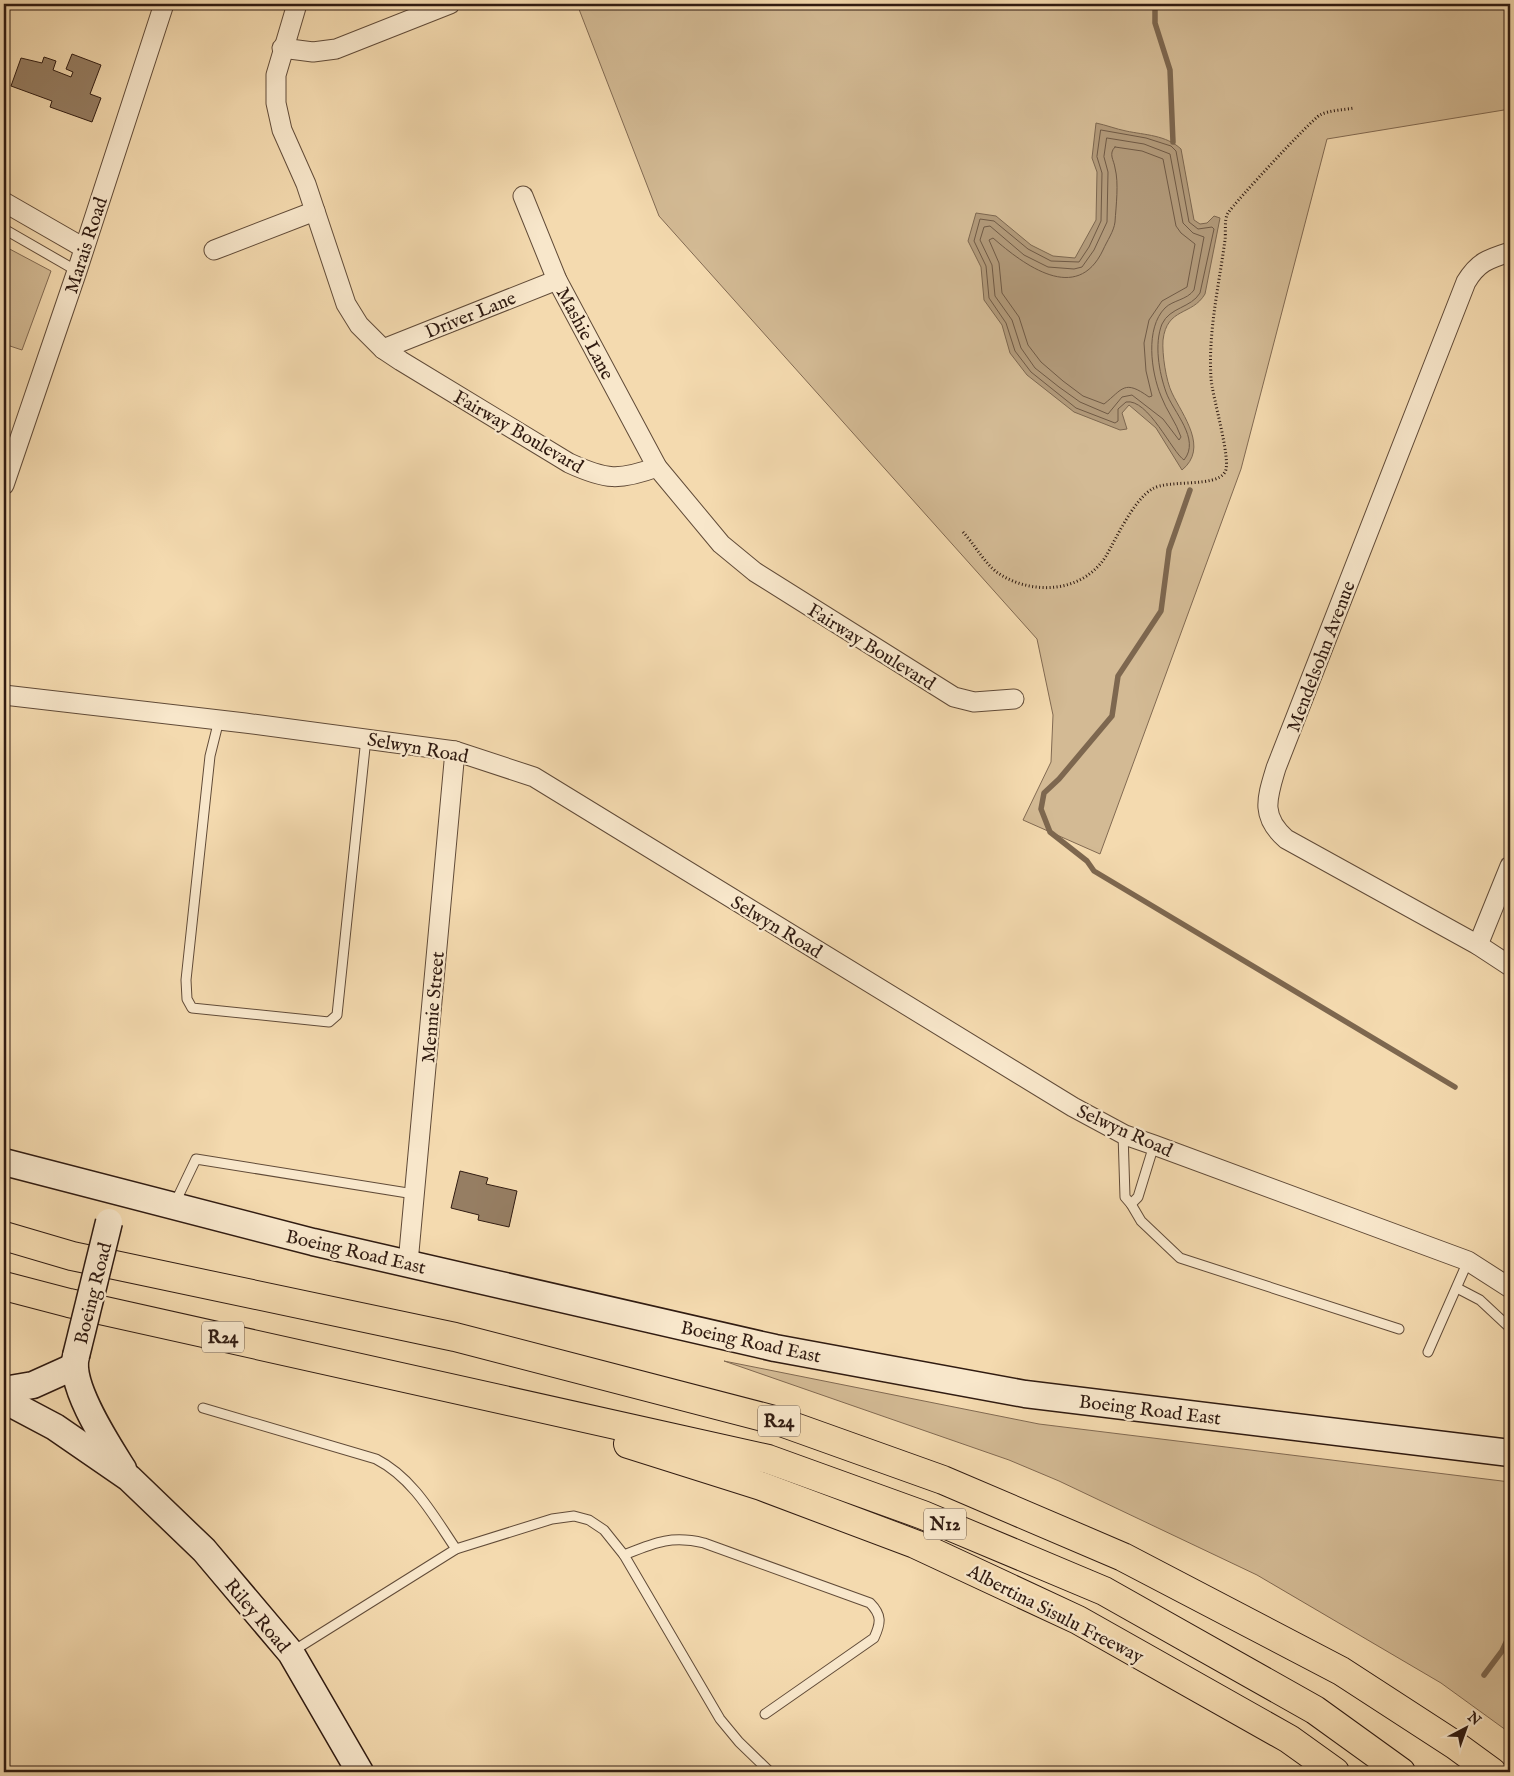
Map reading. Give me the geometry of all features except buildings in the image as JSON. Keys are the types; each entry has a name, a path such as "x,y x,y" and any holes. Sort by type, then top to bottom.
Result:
{"highway":[{"name":"R24","path":"4,1236 72,1256 454,1337 769,1418 943,1480 1123,1557 1332,1666 1455,1745 1492,1772"},
{"name":"R24","path":"4,1286 69,1303 442,1386"},
{"name":"Albertina Sisulu Freeway","path":"442,1386 761,1486 915,1544 1078,1620 1289,1739 1335,1772"},
{"name":"N12","path":"442,1386 768,1459 923,1515 1104,1591 1315,1710 1402,1772"}],"main road":[{"name":"Boeing Road East","path":"4,1162 84,1185 245,1224 775,1348 1025,1394 1510,1453"},
{"name":"Boeing Road","path":"84,1185 109,1220 74,1362 95,1424 129,1478"},
{"name":"Boeing Road","path":"109,1220 136,1209 245,1224"},
{"name":"Boeing Road","path":"4,1390 33,1385 74,1362"},
{"path":"4,1400 55,1428 129,1478"},
{"name":"Riley Road","path":"129,1478 204,1550 290,1653 360,1772"}],"street":[{"name":"Marais Road","path":"4,485 77,271 164,4"},
{"name":"Fairway Boulevard","path":"297,4 282,48 276,75 276,103 282,130 315,211 346,304 359,325 383,349 569,463 592,473 630,477 658,467 721,544 755,572 954,697 974,702 1014,699"},
{"path":"282,48 313,52 336,49 450,4"},
{"name":"Mashie Lane","path":"523,196 557,280 658,467"},
{"path":"4,202 84,248"},
{"path":"214,250 315,211"},
{"name":"Mendelsohn Avenue","path":"1510,252 1485,261 1475,268 1466,282 1276,768 1267,808 1270,821 1286,839 1478,945 1510,966"},
{"name":"Driver Lane","path":"383,349 557,280"},
{"name":"Selwyn Road","path":"4,695 456,750 534,777 1073,1107 1123,1133 1154,1146 1468,1261 1510,1288"},
{"name":"Mennie Street","path":"408,1263 456,750"},
{"path":"1478,945 1510,866"}],"lane":[{"path":"4,229 77,271"},
{"path":"219,720 210,756 186,980 187,999 192,1008 329,1022 337,1015 366,738"},
{"path":"1123,1133 1125,1197 1132,1204 1141,1221 1180,1258 1399,1329"},
{"path":"1132,1204 1138,1197 1154,1146"},
{"path":"174,1206 196,1159 414,1194"},
{"path":"1428,1352 1468,1261"},
{"path":"1457,1288 1480,1300 1510,1328"},
{"path":"204,1408 376,1459 394,1468 410,1483 456,1549"},
{"path":"290,1653 456,1549 552,1519 574,1516 589,1520 604,1530 624,1555 720,1719 770,1772"},
{"path":"624,1555 668,1539 685,1539 704,1543 870,1603 878,1611 881,1620 874,1638 766,1714"}],"path":[{"path":"963,532 980,550 987,564 1013,581 1031,587 1049,588 1071,585 1086,578 1095,570 1139,503 1150,490 1162,485 1220,478 1226,472 1228,461 1215,410 1211,359 1226,215 1319,115 1354,108"}],"shaded area":[{"path":"577,4 1510,4 1510,109 1327,139 1241,469 1100,854 1023,820 1051,762 1053,715 1037,639 659,216"},
{"path":"4,246 51,271 22,350 4,344"},
{"path":"724,1361 1039,1424 1510,1482 1510,1733 1441,1683 1257,1575 1059,1481 1009,1460"}],"water":[{"path":"1096,123 1155,136 1175,144 1181,149 1194,220 1200,224 1207,223 1214,216 1220,218 1205,294 1194,306 1169,322 1165,329 1163,340 1168,382 1187,422 1194,442 1190,461 1182,470 1156,428 1129,405 1122,413 1127,429 1120,430 1074,412 1027,375 1010,353 1002,325 984,300 981,267 968,241 976,213 996,216 1031,245 1053,256 1075,258 1096,220 1097,172 1092,158"}],"waterway":[{"path":"1155,4 1155,23 1170,70 1173,142"},
{"path":"1190,490 1169,550 1161,611 1118,676 1112,716 1059,779 1044,793 1041,809 1050,832 1087,861 1094,871 1455,1087"},
{"path":"1484,1675 1502,1651 1510,1634"}]}
